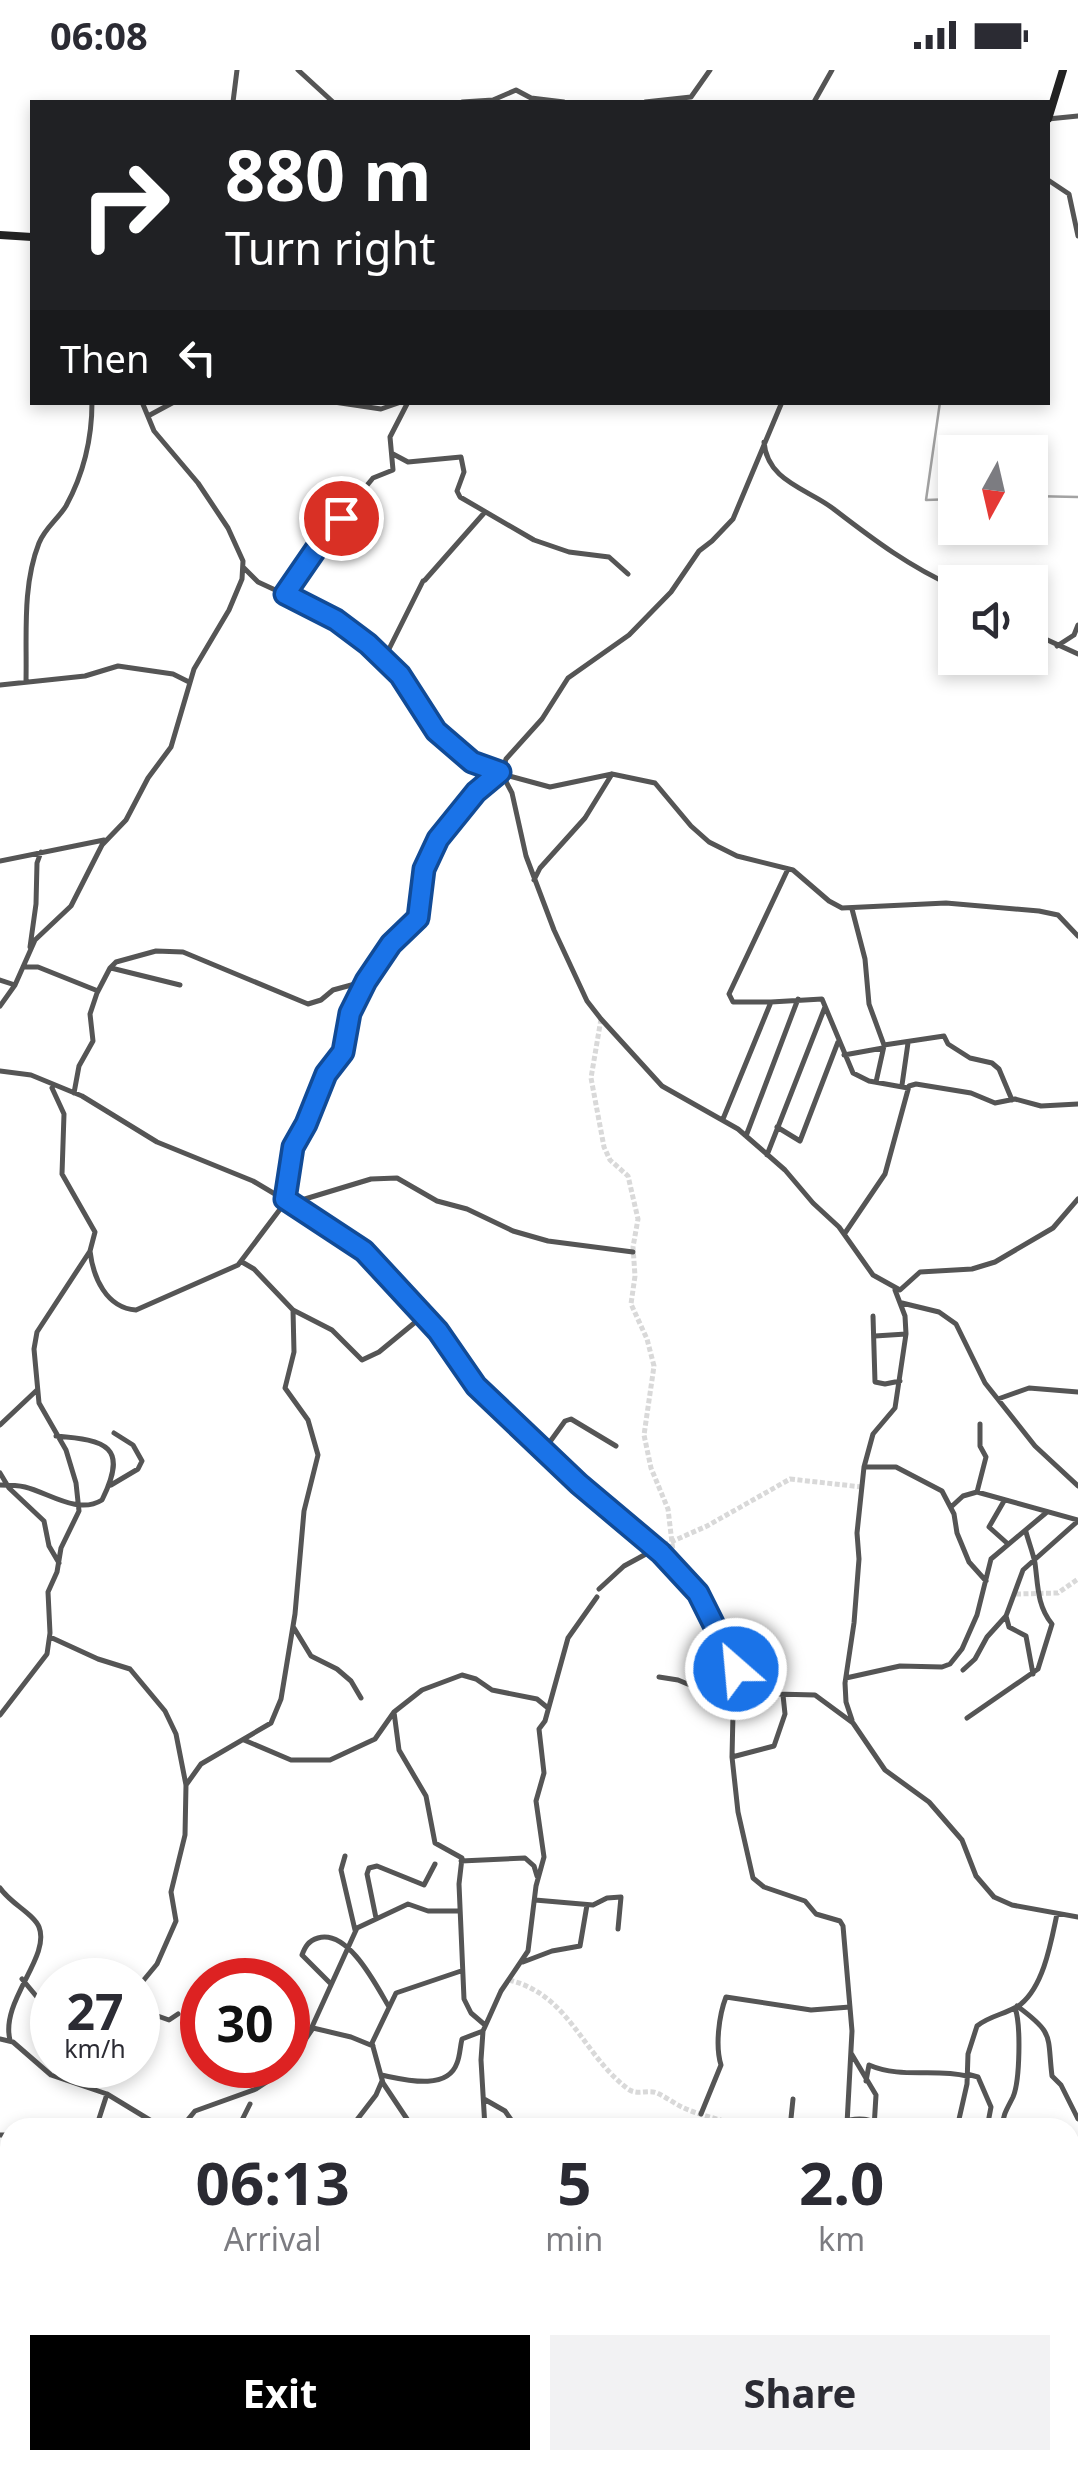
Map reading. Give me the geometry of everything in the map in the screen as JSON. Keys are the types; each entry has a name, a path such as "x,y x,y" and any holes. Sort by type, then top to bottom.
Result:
{"street":[{"path":"233,100 237,70"},
{"path":"298,70 331,100"},
{"path":"688,100 710,70"},
{"path":"815,100 832,70"},
{"path":"1050,113 1064,70"},
{"path":"493,100 516,90 531,98 548,100"},
{"path":"1050,119 1078,116"},
{"path":"1050,181 1070,194 1078,236"},
{"path":"0,235 30,237"},
{"path":"26,681 27,601 32,566 43,535 63,511 80,480 90,440 92,405"},
{"path":"143,405 154,431 221,516 244,567 258,582 336,620 384,658 436,731 472,762 550,787 612,774 655,783 699,836 718,848 754,861 788,868 828,901 852,909 946,902 1050,912 1064,920 1078,936"},
{"path":"148,416 168,405"},
{"path":"354,405 381,409 394,405"},
{"path":"285,594 318,546 322,532 341,518 373,478 390,474 394,454 390,436 403,405"},
{"path":"90,1251 105,1294 129,1310 173,1295 191,1283 242,1262 288,1201 293,1147 326,1074 343,1052 350,1013 366,981 391,944 418,918 424,869 438,839 476,792 501,773 504,761 550,709 568,678 629,635 672,592 699,550 733,518 781,405"},
{"path":"764,442 770,462 786,481 823,501 892,555 938,579"},
{"path":"394,454 408,462 461,457 464,472 457,492 460,497 544,544 609,557 628,574"},
{"path":"384,658 424,580 485,512"},
{"path":"0,1006 15,985 30,949 78,895 106,839 126,820 148,778 171,746 188,682 235,598 244,567"},
{"path":"1057,646 1074,635 1078,626"},
{"path":"1048,641 1078,654"},
{"path":"0,685 84,676 118,666 173,674 188,682"},
{"path":"501,773 512,793 534,880 584,996 600,1019 662,1086 746,1136 794,1178 845,1234 874,1275 895,1290 902,1303 906,1334 896,1408 873,1434 864,1467 846,1702 853,1723 886,1770 928,1802 962,1840 976,1876 990,1893 1012,1905 1078,1918"},
{"path":"534,880 584,818 612,774"},
{"path":"0,861 106,839"},
{"path":"30,949 40,852"},
{"path":"32,854 36,863"},
{"path":"788,868 729,994 732,1002 819,998 853,1073 876,1082 927,1086 995,1103 1012,1100 1040,1106 1078,1104"},
{"path":"852,909 865,960 868,998 883,1047 876,1082"},
{"path":"1064,920 1078,921"},
{"path":"74,1093 80,1066 93,1041 90,1014 98,991 116,962 156,951 183,952 308,1004 333,990 366,981"},
{"path":"22,969 33,966 98,991"},
{"path":"110,968 180,985"},
{"path":"0,980 15,985"},
{"path":"746,1136 798,999"},
{"path":"722,1120 772,1002"},
{"path":"767,1155 826,1007"},
{"path":"844,1055 944,1036 948,1044 970,1058 1000,1069 1012,1100"},
{"path":"777,1127 800,1141 838,1042"},
{"path":"845,1234 885,1174 896,1145 908,1043"},
{"path":"0,1071 31,1075 114,1112 157,1142 253,1181 364,1251 447,1342 468,1377 656,1548 698,1593 733,1665 732,1757 738,1812 753,1879 802,1900 816,1914 841,1922 850,2006 848,2118"},
{"path":"0,1714 45,1658 50,1637 48,1597 79,1505 74,1474 44,1416 37,1390 34,1342 90,1251 95,1232 62,1174 64,1114 50,1086"},
{"path":"288,1201 371,1179 397,1178 437,1202 467,1209 513,1231 548,1241 633,1252"},
{"path":"895,1290 904,1288 925,1270 972,1269 995,1262 1054,1228 1078,1199"},
{"path":"242,1262 254,1269 293,1310 332,1330 358,1357 366,1360 424,1315"},
{"path":"902,1303 932,1309 953,1322 998,1399 1035,1446 1078,1486"},
{"path":"186,1785 201,1764 275,1718 293,1626 302,1527 318,1451 308,1420 284,1388 294,1352 293,1310"},
{"path":"873,1316 875,1382 900,1381"},
{"path":"873,1336 906,1334"},
{"path":"998,1399 1029,1388 1078,1392"},
{"path":"0,1425 37,1390"},
{"path":"544,1450 567,1420 578,1422 616,1446"},
{"path":"977,1492 986,1458 980,1447 980,1424"},
{"path":"108,1487 142,1462 133,1444 114,1433"},
{"path":"3,1485 24,1487 79,1505 100,1502 116,1463 89,1438 56,1436"},
{"path":"864,1467 890,1466 936,1485 951,1507 968,1559 986,1582"},
{"path":"0,1473 3,1485 44,1522 49,1546 59,1563"},
{"path":"951,1507 963,1496 977,1492 1078,1520"},
{"path":"1004,1501 989,1527 1010,1545"},
{"path":"846,1678 900,1666 942,1668 950,1664 962,1649 992,1557 1047,1512"},
{"path":"962,1670 975,1659 987,1637 1006,1616 1023,1570 1078,1520"},
{"path":"967,1718 1040,1666 1052,1624 1044,1614 1036,1589 1034,1559 1026,1532"},
{"path":"485,2118 481,2060 484,2028 501,1990 530,1945 545,1850 536,1801 544,1776 539,1731 568,1638 598,1593 620,1569 656,1548"},
{"path":"1006,1616 1008,1627 1026,1636 1033,1674"},
{"path":"293,1626 311,1656 337,1669 361,1698"},
{"path":"50,1637 98,1659 123,1664 171,1720 186,1785 185,1834 171,1892 176,1908 175,1927 159,1958"},
{"path":"733,1665 756,1685 783,1695 816,1695 853,1723"},
{"path":"241,1740 291,1760 330,1760 375,1739 394,1712 422,1690 462,1675 476,1678 492,1690 542,1701 548,1708"},
{"path":"658,1677 702,1690 734,1678"},
{"path":"732,1757 774,1746 785,1710 783,1695"},
{"path":"394,1712 400,1750 426,1796 435,1843 458,1853 462,1862 460,1910 466,2004 484,2028"},
{"path":"346,1856 341,1870 355,1930"},
{"path":"462,1862 526,1858 538,1877"},
{"path":"376,1918 369,1868 377,1866 425,1884 435,1864"},
{"path":"0,1888 11,1904 35,1920 40,1930 39,1945 0,2035 30,2057"},
{"path":"535,1900 587,1905 622,1898 618,1928"},
{"path":"189,2118 195,2111 256,2089 285,2070 311,2029 355,1930 408,1904 428,1911 460,1910"},
{"path":"520,1963 580,1946 587,1905"},
{"path":"959,2118 968,2054 978,2024 1016,2007 1031,1992 1044,1964 1057,1914"},
{"path":"330,1983 303,1957 302,1952 314,1939 336,1938 348,1946 389,2008"},
{"path":"408,2118 382,2078 373,2036 392,1996 450,1972 462,1971"},
{"path":"22,1980 30,1989"},
{"path":"701,2114 722,2065 718,2057 720,2019 726,1997 811,2010 850,2006"},
{"path":"1016,2007 1041,2026 1050,2041 1052,2076 1061,2085 1077,2118"},
{"path":"1004,2118 1014,2095 1019,2061 1016,2007"},
{"path":"160,2017 170,2020 178,2014"},
{"path":"7,2022 10,2040"},
{"path":"311,2029 321,2028 373,2046"},
{"path":"382,2078 423,2081 445,2076 456,2068 462,2039 484,2028"},
{"path":"850,2053 876,2097 875,2118"},
{"path":"866,2082 869,2065 911,2075 942,2071 968,2075 978,2078 991,2105 989,2118"},
{"path":"361,2118 382,2078"},
{"path":"93,2088 147,2118"},
{"path":"99,2118 107,2094"},
{"path":"791,2118 793,2098"},
{"path":"484,2099 510,2118"},
{"path":"243,2118 250,2104"}],"waterway":[{"path":"938,500 926,500 940,405"},
{"path":"1048,496 1078,497"}],"tunnel":[{"path":"601,1019 591,1078 604,1147 610,1160 628,1176 638,1219 631,1304 654,1366 644,1435 651,1468 668,1509 675,1568"},
{"path":"657,1548 707,1526 790,1479 862,1487"},
{"path":"1016,1594 1058,1593 1078,1579"},
{"path":"509,1980 547,1998 628,2089 657,2093 714,2118"}],"route":[{"path":"341,518 322,532 318,546 285,594 355,633 400,675 436,731 449,744 472,762 500,772 476,792 438,839 424,869 418,918 391,944 366,981 350,1013 343,1052 326,1074 293,1147 285,1199 364,1251 438,1331 476,1386 579,1484 661,1553 698,1593 736,1669"}]}
